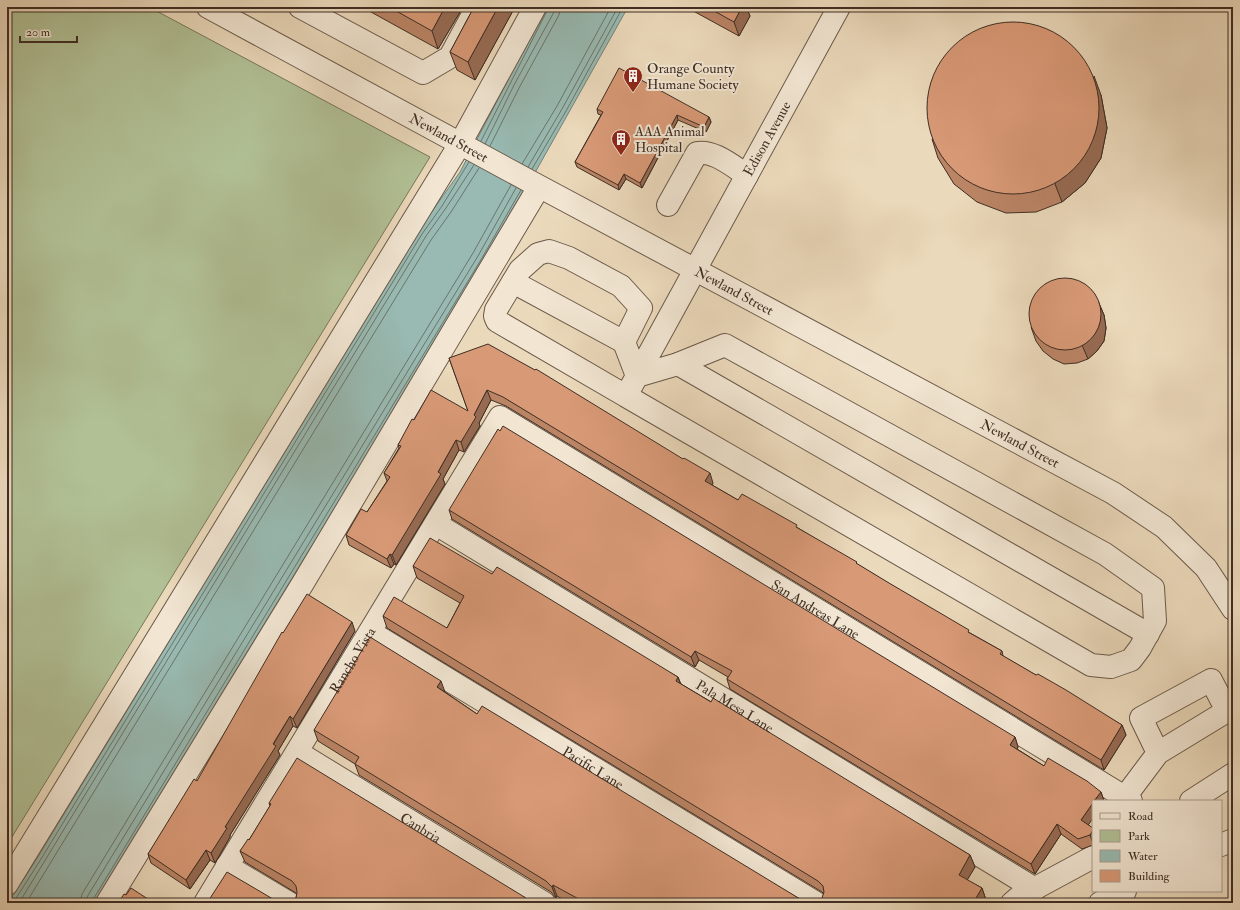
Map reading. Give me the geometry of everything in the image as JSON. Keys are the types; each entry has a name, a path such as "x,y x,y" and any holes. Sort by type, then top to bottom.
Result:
{"street":[{"name":"Newland Street","path":"208,7 464,147 1113,494 1164,527 1206,568 1233,609"},
{"path":"300,7 422,73 450,58 477,7"},
{"path":"7,884 464,147 535,7"},
{"name":"Edison Avenue","path":"626,396 839,7"},
{"path":"668,205 697,153 704,152 711,154 747,175"},
{"path":"107,903 303,583 535,185"},
{"path":"513,282 624,342 637,376 678,364 725,346 1105,554 1152,588 1155,621 1148,634 1130,660 1110,667 1091,666 497,321 495,316 496,310 520,270 538,254 548,251 570,258 621,286 641,308 624,342"},
{"path":"678,364 1148,634"},
{"name":"Rancho Vista","path":"205,903 500,417"},
{"name":"San Andreas Lane","path":"500,417 1128,799"},
{"name":"Pala Mesa Lane","path":"436,524 1035,889"},
{"name":"Pacific Lane","path":"370,632 816,903"},
{"name":"Canbria","path":"297,752 544,903"},
{"path":"1128,799 1158,753"},
{"path":"1193,800 1233,774"},
{"path":"1222,845 1233,840"},
{"path":"1012,903 1019,897 1092,858"},
{"path":"227,866 289,903"},
{"path":"1100,903 1123,892"}],"green space":[{"path":"7,7 149,7 430,157 7,845"}],"water":[{"path":"546,7 628,7 486,260 94,903 8,903 38,857 418,231 460,172"}],"building":[{"path":"389,7 445,7 432,31"},
{"path":"474,7 498,7 468,62 450,52"},
{"path":"707,7 742,7 734,22"},
{"path":"1005,22 1021,22 1046,28 1054,32 1068,41 1080,53 1093,75 1099,100 1099,116 1093,141 1080,163 1068,175 1046,188 1021,194 1005,194 980,188 972,184 958,175 946,163 933,141 927,116 927,100 933,75 937,67 946,53 958,41 980,28"},
{"path":"619,68 709,117 704,127 677,115 640,183 624,174 618,185 575,162 603,112 597,109"},
{"path":"1065,278 1085,284 1095,294 1101,314 1095,334 1085,344 1065,350 1045,344 1035,334 1029,314 1035,294 1045,284"},
{"path":"488,344 535,370 536,369 683,459 684,458 710,473 705,481 738,500 742,494 797,525 796,527 969,630 968,632 1002,651 1000,654 1066,690 1122,725 1101,760 503,397 487,390 474,415 476,417 461,442 456,440 438,472 441,474 392,555 390,554 387,559 346,535 361,509 367,512 390,477 384,473 401,446 398,445 412,419 414,420 431,390 468,411 449,358"},
{"path":"503,426 1015,737 1010,745 1044,766 1048,758 1087,781 1101,792 1095,800 1092,800 1092,804 1081,820 1092,827 1090,835 1078,839 1057,824 1031,864 727,679 732,671 695,651 691,657 449,510 498,429 500,431"},
{"path":"430,538 492,574 497,567 678,677 676,681 711,702 713,698 970,855 959,875 982,888 973,903 817,903 822,898 824,892 823,886 818,881 383,616 394,597 447,628 464,596 413,566"},
{"path":"307,594 352,622 293,719 290,716 273,744 276,746 225,827 227,828 211,853 206,850 186,880 148,854 194,779 197,781 282,632 283,633"},
{"path":"370,637 441,681 437,687 477,714 482,706 808,903 586,903 553,885 552,887 546,881 355,764 359,757 314,730"},
{"path":"297,758 526,898 522,903 289,903 296,898 297,892 296,886 292,881 240,851 248,839 249,840 271,804 269,803"},
{"path":"227,872 278,902 281,903 207,903"},
{"path":"131,888 154,903 118,903 124,894 126,895"}],"place":[{"name":"Orange County Humane Society","path":"633,93"},
{"name":"AAA Animal Hospital","path":"621,156"}]}
